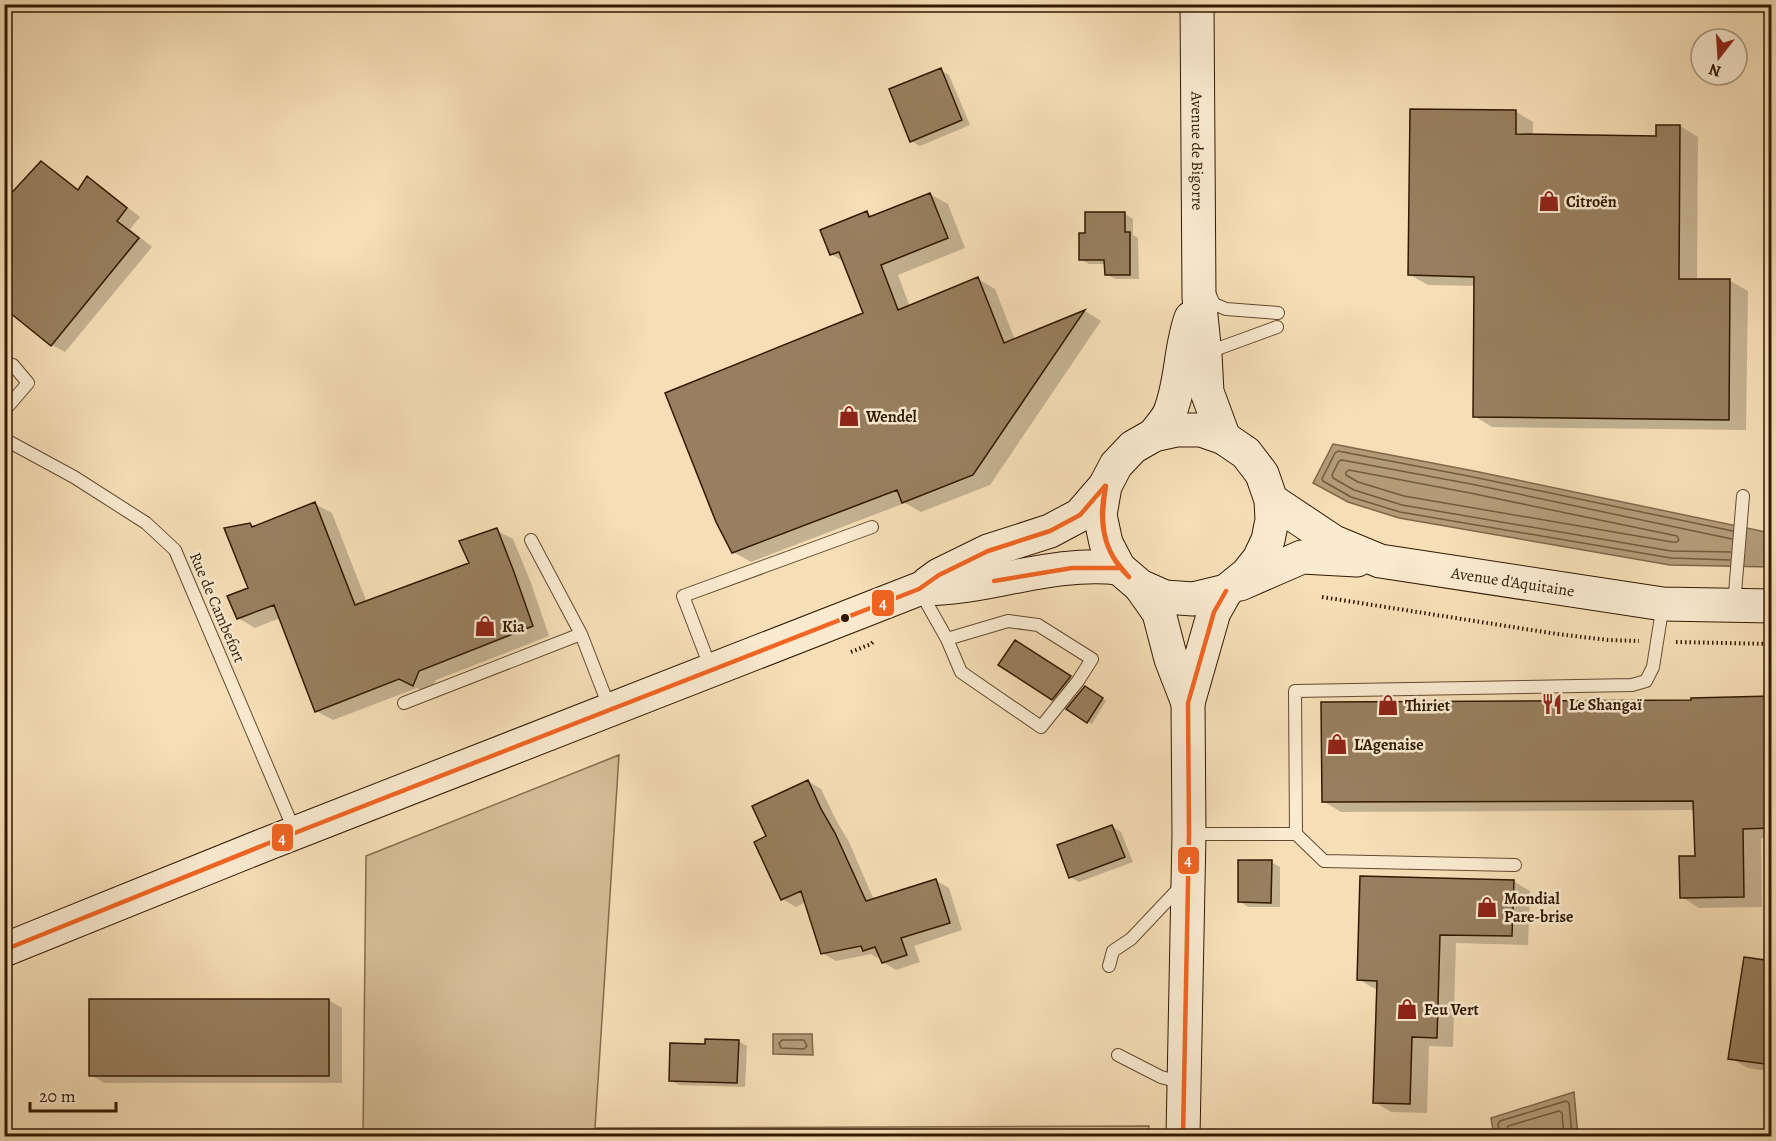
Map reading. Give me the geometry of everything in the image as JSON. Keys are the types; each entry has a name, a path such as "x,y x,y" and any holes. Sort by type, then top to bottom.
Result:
{"street":[{"name":"Avenue de Bigorre","path":"1197,4 1198,283 1207,392 1224,438"},
{"name":"Avenue de Bigorre","path":"1154,435 1170,413 1198,283"},
{"path":"4,950 295,833 919,589 939,575 988,551 1050,531 1080,515 1105,486 1116,465 1133,447 1154,435 1177,430 1201,430 1224,438 1246,453 1262,474 1271,500 1272,520 1268,540 1259,559 1247,574 1229,589 1214,612 1188,702 1189,834 1183,1137"},
{"path":"1105,486 1100,515 1106,543 1129,577 1159,613 1170,659 1188,702"},
{"name":"Avenue d'Aquitaine","path":"1271,500 1334,542 1380,561 1663,604 1772,606"},
{"path":"919,589 943,589 1059,569 1102,566 1129,577 1165,597 1193,600 1229,589 1302,557 1380,561"}],"lane":[{"path":"1198,283 1214,304 1226,309 1278,313"},
{"path":"1205,354 1277,327"},
{"path":"4,411 28,383 13,365"},
{"name":"Rue de Cambefort","path":"4,439 74,477 146,523 176,550 295,833"},
{"path":"1734,606 1743,496"},
{"path":"712,670 682,596 872,527"},
{"path":"531,540 581,634 610,710"},
{"path":"919,589 961,672 1041,727 1078,681 1092,659 1038,625 1018,622 1008,621 946,639"},
{"path":"1296,834 1295,691 1632,686 1646,681 1653,667 1663,604"},
{"path":"404,703 581,634"},
{"path":"1189,834 1296,834 1324,861 1515,865"},
{"path":"1109,966 1113,951 1131,939 1188,877"},
{"path":"1118,1055 1161,1077 1184,1083"}],"path":[{"path":"1322,597 1608,640 1772,644"}],"shaded area":[{"path":"619,755 595,1128 1149,1126 1148,1136 363,1136 366,856"}],"water":[{"path":"1333,444 1771,533 1771,567 1670,565 1399,518 1348,502 1313,483"},
{"path":"773,1034 812,1034 813,1055 773,1054"},
{"path":"1574,1092 1578,1136 1494,1136 1491,1118"}],"building":[{"path":"941,68 962,120 910,142 889,89"},
{"path":"1410,109 1516,110 1516,134 1656,136 1656,125 1680,125 1679,279 1730,279 1729,420 1473,417 1474,277 1408,275"},
{"path":"41,161 78,190 87,176 127,208 117,221 139,238 51,346 4,308 4,201"},
{"path":"930,193 948,238 881,265 898,310 978,277 1004,343 1085,310 973,475 902,503 897,490 732,553 716,522 665,393 863,313 839,252 830,255 820,230 867,211 869,217"},
{"path":"1085,212 1125,212 1125,232 1130,232 1130,275 1105,275 1104,260 1079,260 1079,233 1085,233"},
{"path":"315,502 355,605 469,563 459,541 497,528 533,626 419,671 413,686 399,679 315,712 274,605 237,619 227,596 248,588 224,528 250,523 252,527"},
{"path":"1015,640 1071,676 1052,700 998,665"},
{"path":"1085,686 1103,698 1087,723 1066,709"},
{"path":"1772,696 1772,828 1743,829 1744,897 1680,898 1679,856 1695,856 1693,801 1322,802 1321,702 1691,700 1691,698"},
{"path":"808,780 866,901 936,879 950,923 901,938 907,955 882,963 875,947 863,951 861,946 821,954 801,891 781,900 754,842 766,836 752,806"},
{"path":"1112,825 1125,857 1069,878 1057,845"},
{"path":"1238,860 1272,860 1271,903 1238,902"},
{"name":"Feu Vert","path":"1360,876 1514,880 1512,936 1440,935 1437,1038 1412,1037 1410,1104 1373,1103 1377,981 1357,980"},
{"path":"1744,957 1772,961 1772,1065 1728,1059"},
{"path":"89,999 329,999 329,1076 89,1076"},
{"path":"705,1039 739,1040 737,1083 669,1081 670,1043 705,1044"}],"transit line":[{"name":"4","path":"4,950 264,845 919,589 939,575 988,551 1050,531 1080,515 1105,486"},
{"name":"4","path":"1106,486 1103,514 1106,541 1114,558 1129,577"},
{"name":"4","path":"1106,486 1102,511 1104,535 1113,557 1129,577"},
{"name":"4","path":"994,581 1072,568 1119,568"},
{"name":"4","path":"1183,1136 1189,834 1188,703 1214,612 1226,591"}],"place":[{"name":"Citroën","path":"1549,201"},
{"name":"Wendel","path":"849,416"},
{"name":"Kia","path":"485,626"},
{"name":"Le Shangaï","path":"1552,704"},
{"name":"Thiriet","path":"1388,705"},
{"name":"L'Agenaise","path":"1337,744"},
{"name":"Mondial Pare-brise","path":"1487,907"},
{"name":"Feu Vert","path":"1407,1009"}]}
